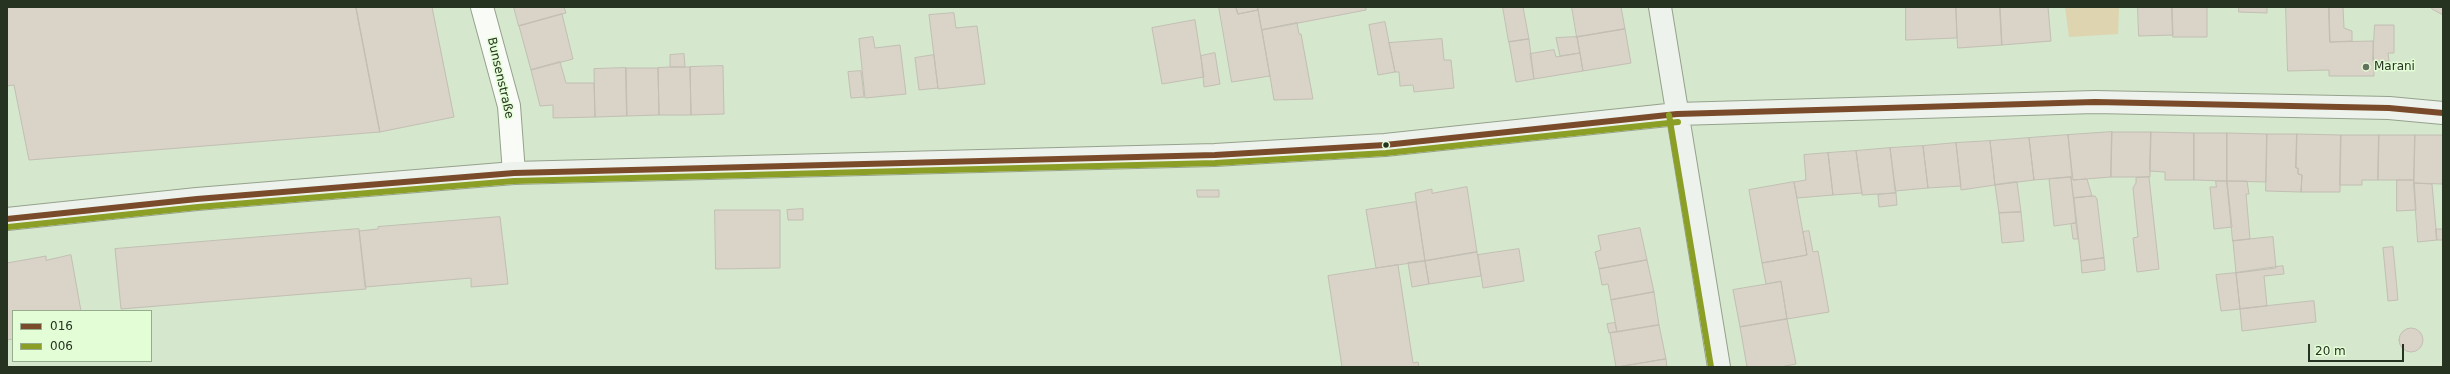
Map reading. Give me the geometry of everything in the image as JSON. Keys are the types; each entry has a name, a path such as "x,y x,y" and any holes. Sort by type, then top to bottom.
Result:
{"main road":[{"path":"1660,7 1719,367"},
{"path":"7,220 197,199 514,173 1215,155 1384,145 1677,114 2095,102 2389,108 2443,112"}],"street":[{"name":"Bunsenstraße","path":"482,7 510,106 514,173"}],"shaded area":[{"path":"2065,7 2119,7 2118,34 2069,37"}],"building":[{"path":"7,7 356,7 380,132 29,160 14,85 7,86"},
{"path":"356,7 432,7 454,117 380,132"},
{"path":"514,7 564,7 566,13 519,26"},
{"path":"1219,7 1236,7 1238,14 1258,10 1270,76 1232,82"},
{"path":"1236,7 1258,7 1258,10 1238,14"},
{"path":"1258,7 1366,7 1366,10 1262,30"},
{"path":"1503,7 1523,7 1529,39 1509,42"},
{"path":"1572,7 1621,7 1625,29 1577,37"},
{"path":"1906,7 1956,7 1957,38 1906,40"},
{"path":"1956,7 2000,7 2002,45 1958,48"},
{"path":"2000,7 2048,7 2051,41 2002,45"},
{"path":"2138,7 2172,7 2173,35 2139,36"},
{"path":"2172,7 2207,7 2207,37 2173,37"},
{"path":"2239,7 2267,7 2267,13 2239,12"},
{"path":"2286,7 2329,7 2330,42 2373,41 2374,76 2329,76 2329,70 2288,71"},
{"path":"2329,7 2343,7 2344,28 2352,31 2352,41 2330,42"},
{"path":"2432,7 2443,7 2443,15 2432,9"},
{"path":"954,13 956,28 977,26 985,84 938,89 929,15"},
{"path":"562,14 573,59 531,70 519,26"},
{"path":"1195,20 1204,77 1162,84 1152,28"},
{"path":"1385,22 1395,72 1378,75 1369,25"},
{"path":"1297,23 1299,34 1301,34 1313,99 1274,100 1262,30"},
{"path":"2375,25 2394,25 2394,53 2388,53 2389,61 2373,61"},
{"path":"1625,29 1631,63 1583,71 1577,37"},
{"path":"873,37 875,48 900,45 906,94 865,98 859,39"},
{"path":"1577,37 1580,53 1560,56 1556,38"},
{"path":"1442,39 1444,60 1451,60 1454,88 1414,92 1413,85 1400,86 1399,72 1395,72 1389,43"},
{"path":"1529,39 1534,79 1516,82 1509,42"},
{"path":"1554,50 1556,57 1580,53 1583,71 1534,79 1530,54"},
{"path":"1215,53 1220,84 1204,87 1201,56"},
{"path":"684,54 685,67 670,67 670,55"},
{"path":"934,55 938,88 919,90 915,58"},
{"path":"560,62 566,83 594,83 595,117 553,118 553,105 540,106 531,70"},
{"path":"723,66 724,114 691,115 690,67"},
{"path":"690,67 691,115 659,115 658,68"},
{"path":"626,68 658,68 659,115 627,116"},
{"path":"626,68 627,116 595,117 594,69"},
{"path":"861,71 864,97 851,98 848,72"},
{"path":"2112,132 2111,177 2073,180 2068,135"},
{"path":"2112,132 2151,132 2150,177 2111,177"},
{"path":"2151,132 2194,133 2194,180 2165,180 2165,172 2150,171"},
{"path":"2194,133 2227,133 2227,181 2194,180"},
{"path":"2227,133 2267,134 2266,182 2227,181"},
{"path":"2267,134 2297,134 2296,168 2298,168 2298,174 2302,175 2301,192 2266,191"},
{"path":"2297,134 2341,135 2340,192 2301,192 2302,175 2298,174 2298,168 2296,168"},
{"path":"2068,135 2072,177 2034,180 2029,138"},
{"path":"2341,135 2379,135 2378,180 2362,180 2362,185 2340,185"},
{"path":"2379,135 2415,135 2414,180 2378,180"},
{"path":"2415,135 2443,135 2443,184 2414,183"},
{"path":"2029,138 2034,180 1995,185 1990,141"},
{"path":"1990,141 1995,185 1961,190 1956,143"},
{"path":"1956,143 1961,186 1928,188 1923,146"},
{"path":"1923,146 1928,188 1895,191 1890,148"},
{"path":"1890,148 1896,193 1862,195 1856,151"},
{"path":"1856,151 1862,193 1833,195 1828,153"},
{"path":"1828,153 1833,195 1797,198 1794,182 1806,180 1804,155"},
{"path":"2071,177 2076,223 2054,226 2049,179"},
{"path":"2071,177 2073,180 2087,179 2092,196 2074,198"},
{"path":"2149,177 2159,269 2137,272 2133,238 2138,237 2133,188 2136,183 2136,178"},
{"path":"2397,180 2414,180 2416,210 2397,211"},
{"path":"2216,181 2227,181 2232,227 2214,229 2210,187 2216,187"},
{"path":"2227,181 2247,181 2249,194 2246,194 2250,239 2233,241"},
{"path":"1794,182 1807,255 1762,263 1749,190"},
{"path":"2017,182 2021,212 1999,213 1995,185"},
{"path":"2414,183 2432,184 2437,240 2418,242"},
{"path":"1467,187 1477,252 1425,261 1415,193 1432,189 1432,193"},
{"path":"1197,190 1219,190 1219,197 1198,197"},
{"path":"1896,193 1897,205 1879,207 1878,195"},
{"path":"2095,196 2097,199 2104,258 2081,261 2074,198"},
{"path":"1416,202 1425,261 1376,268 1366,210"},
{"path":"803,209 803,220 788,220 787,210"},
{"path":"715,210 780,210 780,268 716,269"},
{"path":"2021,212 2024,241 2002,243 1999,213"},
{"path":"500,217 508,284 471,287 471,278 365,287 359,231 378,229 378,227"},
{"path":"2076,223 2078,239 2073,239 2071,224"},
{"path":"1640,228 1647,260 1599,269 1595,252 1601,250 1598,236"},
{"path":"359,229 366,289 121,309 115,249"},
{"path":"2436,229 2443,229 2443,240 2437,240"},
{"path":"1809,231 1813,252 1818,251 1829,312 1787,319 1781,281 1766,284 1762,263 1807,255 1803,232"},
{"path":"2273,237 2276,268 2236,273 2233,241"},
{"path":"2393,247 2398,300 2388,301 2383,248"},
{"path":"1519,249 1524,281 1483,288 1478,255"},
{"path":"1477,252 1481,276 1429,284 1425,261"},
{"path":"71,255 81,310 12,310 12,339 7,340 7,263 46,256 46,260"},
{"path":"2104,258 2105,270 2082,273 2081,261"},
{"path":"1647,260 1654,292 1611,300 1608,284 1602,285 1599,269"},
{"path":"1425,261 1429,284 1412,287 1408,263"},
{"path":"1398,265 1413,363 1418,362 1419,367 1342,367 1328,276"},
{"path":"2283,266 2284,274 2264,276 2267,306 2240,309 2236,273"},
{"path":"2236,273 2240,309 2221,311 2216,275"},
{"path":"1781,282 1787,319 1740,327 1733,290"},
{"path":"1654,292 1659,325 1617,332 1611,300"},
{"path":"2314,301 2316,322 2242,331 2240,309"},
{"path":"1787,319 1796,364 1780,367 1747,367 1740,327"},
{"path":"1615,323 1617,332 1609,333 1607,324"},
{"path":"1659,325 1666,359 1616,367 1610,333"},
{"path":"2411,328 2420,331 2423,340 2420,349 2411,352 2402,349 2399,340 2402,331"},
{"path":"1666,359 1667,367 1619,367"}],"transit line":[{"name":"016","path":"7,219 197,199 514,173 1215,155 1385,145 1677,114 2095,102 2389,108 2443,113"},
{"name":"006","path":"1669,115 1711,367"},
{"name":"006","path":"8,227 198,207 514,181 1215,163 1386,153 1678,122"}],"place":[{"name":"Marani","path":"2366,67"}]}
